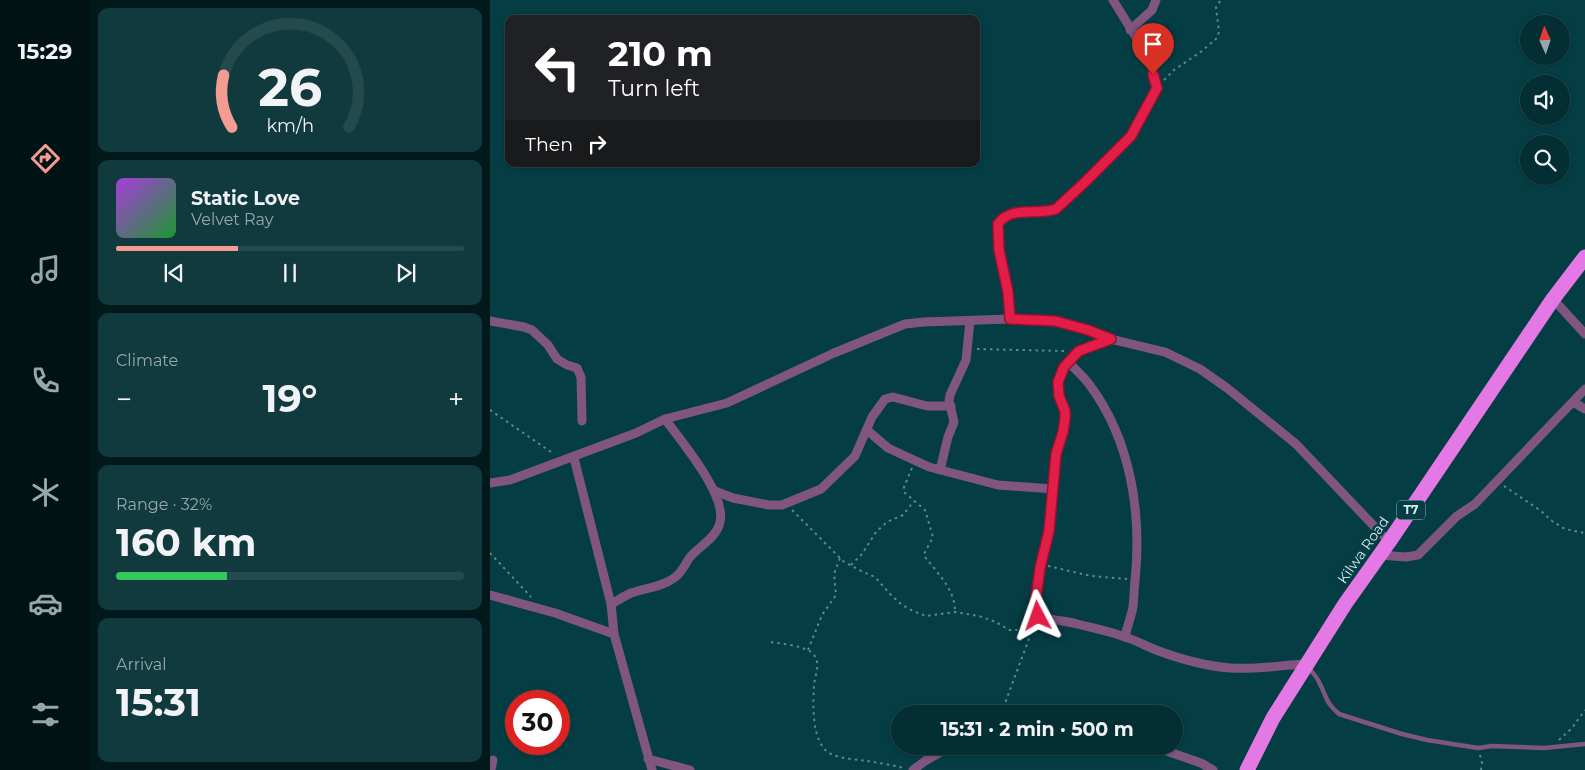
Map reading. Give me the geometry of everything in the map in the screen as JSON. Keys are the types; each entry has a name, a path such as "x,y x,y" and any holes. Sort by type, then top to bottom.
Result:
{"highway":[{"name":"Kilwa Road","path":"1247,770 1274,718 1345,604 1553,299 1585,257"}],"street":[{"path":"1010,319 1008,292 999,250 998,224 1007,216 1018,212 1049,212 1056,209 1131,136 1157,88 1150,60 1113,0"},
{"path":"1130,30 1152,10 1156,0"},
{"path":"1553,299 1585,334"},
{"path":"490,483 510,480 574,458 665,419 727,403 905,324 1010,319 1055,321 1088,330 1111,339 1165,352 1200,369 1228,388 1296,444 1389,542"},
{"path":"490,321 532,330 548,345 557,359 577,368 581,377 582,421"},
{"path":"940,470 948,437 954,422 950,406 950,395 964,366 970,321"},
{"path":"1111,339 1079,351 1064,367 1058,382 1059,396 1065,411 1065,419 1056,454 1049,531 1041,564 1034,612 1036,615 1125,637 1156,650 1202,664 1232,668 1267,668 1306,664"},
{"path":"1068,362 1090,385 1104,408 1119,438 1129,469 1135,508 1138,556 1133,607 1125,637"},
{"path":"1379,555 1406,557 1418,555 1458,516 1475,504 1585,389"},
{"path":"715,491 732,498 769,505 786,504 821,489 840,472 855,456 872,417 885,399 893,397 927,406 950,406"},
{"path":"1573,402 1585,409"},
{"path":"611,604 629,594 663,584 675,578 684,568 690,557 712,536 720,523 721,512 715,491 665,419"},
{"path":"867,430 888,448 940,470 998,485 1053,489"},
{"path":"574,458 611,604 614,634 652,770"},
{"path":"490,595 542,609 614,634"},
{"path":"913,770 935,755"},
{"path":"1178,755 1201,763 1213,770"},
{"path":"491,770 493,760"},
{"path":"648,760 690,770"}],"lane":[{"path":"1306,664 1319,682 1325,698 1339,714 1410,736 1478,748 1492,746 1550,747 1585,744"}],"path":[{"path":"1157,88 1174,70 1202,51 1216,38 1218,32 1216,7 1221,0"},
{"path":"967,349 1079,351"},
{"path":"490,410 563,461"},
{"path":"915,461 904,487 904,492 925,510 933,537 924,554 925,558 947,585 955,604 955,612"},
{"path":"1498,481 1565,529 1585,533"},
{"path":"851,566 862,554 876,532 888,522 903,515 914,501"},
{"path":"786,504 840,558 851,566 875,577 902,605 913,611 926,616 955,612 979,616 996,622 1009,630 1026,628 1031,622 1030,636 1004,705"},
{"path":"490,553 542,609"},
{"path":"808,650 822,615 836,595 834,574 840,558"},
{"path":"1041,564 1091,576 1135,580"},
{"path":"771,642 808,650 814,655 818,666 814,693 816,733 824,749 831,754 842,757 913,770"},
{"path":"1550,747 1572,728 1585,710"},
{"path":"1478,748 1482,770"}],"route":[{"path":"1038,616 1034,612 1035,603 1040,568 1049,531 1056,454 1065,419 1065,411 1058,391 1058,382 1064,367 1079,351 1111,339 1088,330 1055,321 1010,319 1008,292 999,250 998,224 1007,216 1018,212 1049,212 1056,209 1092,176 1131,136 1157,88 1153,74"}]}
